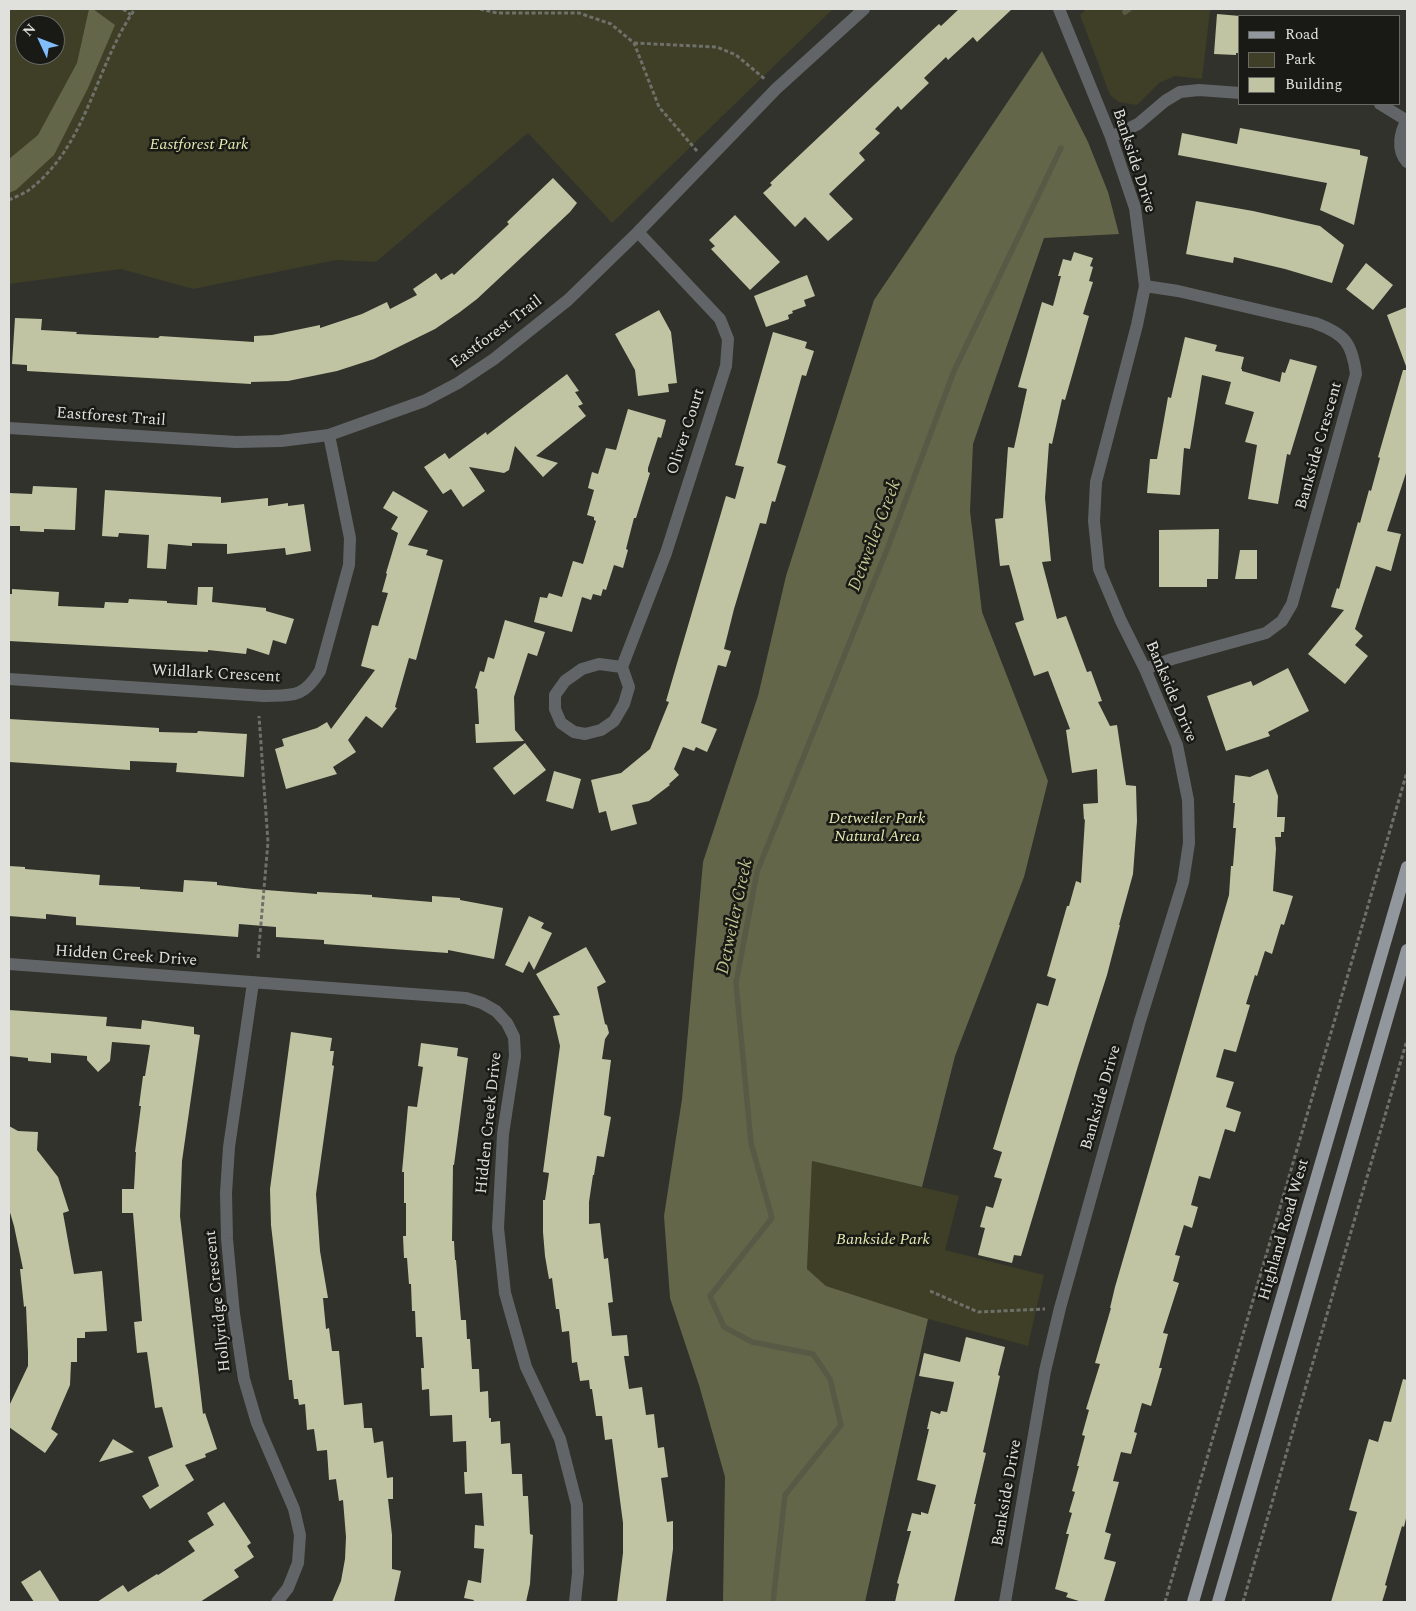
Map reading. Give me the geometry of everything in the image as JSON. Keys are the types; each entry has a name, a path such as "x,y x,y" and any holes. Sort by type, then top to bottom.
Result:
{"main road":[{"name":"Highland Road West","path":"1193,1602 1407,867"},
{"path":"1218,1602 1407,950"}],"street":[{"name":"Eastforest Trail","path":"9,428 236,442 281,441 329,435 424,401 458,383 494,360 568,300 638,232 776,89 864,9"},
{"name":"Bankside Drive","path":"1005,1602 1045,1371 1060,1308 1140,1021 1183,882 1190,843 1188,800 1177,745 1145,669 1121,621 1099,569 1094,521 1096,482 1138,325 1145,286 1134,208 1111,137 1058,9"},
{"path":"1111,137 1138,124 1164,101 1180,92 1199,90 1238,93"},
{"path":"1382,105 1407,120 1402,129 1400,140 1402,152 1407,162"},
{"name":"Oliver Court","path":"622,667 666,553 726,366 728,339 720,319 638,232"},
{"name":"Bankside Crescent","path":"1145,286 1178,291 1327,327 1344,338 1354,359 1356,374 1292,604 1282,621 1266,633 1172,659 1145,669"},
{"name":"Wildlark Crescent","path":"9,679 264,696 294,695 310,685 320,671 349,565 350,538 329,435"},
{"path":"599,664 622,667 629,687 624,704 614,720 601,730 585,734 574,732 561,722 555,709 555,695 565,681 582,668 599,664"},
{"name":"Hidden Creek Drive","path":"9,964 466,998 482,1003 496,1011 507,1023 514,1037 515,1056 503,1134 499,1192 498,1228 505,1293 526,1367 560,1439 578,1505 578,1573 575,1602"},
{"name":"Hollyridge Crescent","path":"253,983 229,1147 226,1193 227,1238 234,1314 244,1379 257,1423 294,1509 300,1535 298,1563 288,1588 277,1602"}],"path":[{"path":"123,9 131,15"},
{"path":"9,200 28,190 57,164 85,114 114,43 135,9"},
{"path":"480,9 497,13 579,13 611,24 634,43 659,107 706,160"},
{"path":"634,43 717,47 736,55 776,89"},
{"path":"258,716 268,842 258,958"},
{"path":"1165,1602 1407,772"},
{"path":"1243,1602 1407,1040"},
{"path":"930,1291 978,1312 1060,1308"}],"green space":[{"name":"Eastforest Park","path":"9,9 833,9 612,223 528,133 376,262 336,260 193,289 121,269 9,284"},
{"path":"89,9 93,9 115,25 88,88 54,155 16,190 9,193 9,159 38,135 77,63"},
{"path":"1086,9 1212,9 1210,11 1202,79 1175,76 1159,83 1137,105 1119,102 1110,95 1080,15"},
{"name":"Detweiler Park Natural Area","path":"1042,51 1088,142 1108,192 1119,234 1044,238 973,444 970,511 982,612 1048,781 1024,877 955,1056 922,1187 812,1161 807,1269 826,1286 928,1319 865,1602 723,1602 725,1477 699,1385 670,1298 664,1216 682,1099 703,862 758,696 786,576 874,300"},
{"name":"Bankside Park","path":"812,1161 959,1196 945,1250 1044,1275 1028,1346 928,1319 826,1286 807,1269"}],"building":[{"path":"959,9 1012,9 977,42 973,37 948,60 946,57 924,78 929,83 901,110 898,106 875,129 880,133 859,153 865,160 829,194 853,219 828,241 805,217 795,227 763,193 772,185 770,183 928,34 939,24 941,26"},
{"path":"1217,14 1238,16 1238,53 1236,55 1214,54"},
{"path":"1240,128 1360,150 1360,155 1368,157 1354,225 1320,210 1327,183 1178,155 1182,133 1237,144"},
{"path":"553,178 577,203 570,212 477,299 460,312 435,329 374,359 337,371 288,381 251,382 251,384 27,371 27,365 12,364 15,318 42,319 41,330 77,332 76,334 158,338 160,336 254,342 254,336 272,335 320,325 320,328 362,314 387,302 390,309 417,295 413,289 436,273 441,280 452,273 454,275 509,224 507,222"},
{"path":"1196,201 1320,226 1344,245 1332,283 1234,257 1233,263 1186,254"},
{"path":"735,215 780,262 750,290 711,249 715,246 709,240"},
{"path":"1074,252 1093,258 1090,266 1093,267 1089,281 1093,282 1083,314 1089,316 1065,400 1062,399 1052,444 1049,443 1045,498 1051,561 1042,562 1057,619 1066,616 1087,672 1091,671 1102,701 1098,702 1110,726 1117,725 1126,785 1136,786 1137,821 1133,874 1107,975 1021,1256 1014,1255 1012,1263 978,1255 985,1228 980,1227 986,1206 993,1208 1002,1179 994,1177 1002,1152 993,1149 1037,1003 1048,1006 1056,979 1047,976 1076,881 1081,883 1085,819 1083,804 1098,803 1097,769 1072,773 1066,730 1070,729 1048,671 1034,676 1015,623 1024,620 1009,565 1000,566 995,519 1003,518 1008,447 1014,448 1027,389 1018,387 1042,302 1053,306 1061,276 1058,276 1063,259 1071,261"},
{"path":"1366,263 1393,285 1373,310 1346,289"},
{"path":"807,275 815,296 804,300 806,306 792,311 793,313 788,315 789,319 766,327 754,296"},
{"path":"1407,307 1407,365 1406,366 1387,315"},
{"path":"659,310 671,332 677,383 668,384 669,392 638,396 635,370 615,334"},
{"path":"773,332 807,342 805,348 814,351 806,376 802,375 777,463 786,466 775,502 772,501 766,524 760,523 734,609 724,649 731,651 726,667 718,665 701,723 717,729 707,752 696,747 694,751 683,747 674,769 679,775 670,785 649,801 632,805 637,824 611,831 606,811 599,813 591,780 621,773 650,749 669,702 666,701 726,496 735,499 744,467 735,465"},
{"path":"1185,337 1217,345 1215,351 1244,357 1242,371 1280,382 1282,372 1285,373 1290,359 1317,366 1290,455 1287,454 1278,504 1248,499 1257,445 1245,442 1254,412 1225,404 1231,382 1202,375 1190,449 1184,448 1180,495 1147,493 1150,459 1157,459 1168,397 1171,398"},
{"path":"1403,370 1407,370 1407,470 1387,531 1401,534 1391,571 1376,566 1355,629 1363,636 1355,645 1368,656 1345,684 1308,654 1344,610 1331,607 1337,588 1339,589 1369,490 1371,491 1380,458 1378,457"},
{"path":"567,374 579,391 575,392 583,404 578,406 586,416 536,456 558,463 543,477 515,446 509,470 504,473 469,467 485,491 463,507 451,489 443,494 424,467 445,453 449,459 486,432 487,435"},
{"path":"628,409 666,420 661,438 658,437 648,468 650,473 636,518 634,518 623,568 614,565 606,590 603,589 601,596 593,594 591,600 582,597 572,632 534,622 540,597 547,598 549,593 562,597 573,561 583,564 596,521 594,517 587,515 594,490 588,488 592,472 598,474 606,448 616,450"},
{"path":"33,486 77,488 75,530 44,529 44,532 20,531 20,526 9,526 9,493 32,494"},
{"path":"105,490 221,497 221,503 268,498 268,506 288,503 288,506 304,504 311,551 286,555 285,548 227,554 227,544 192,543 192,546 168,544 166,569 147,568 149,535 119,533 118,537 102,536"},
{"path":"393,491 428,511 408,545 428,550 426,555 443,560 416,660 409,658 395,707 397,708 382,728 366,716 348,740 356,752 333,767 337,774 286,789 275,749 284,746 282,739 317,728 327,722 331,729 375,670 361,666 372,625 378,626 388,593 382,592 398,533 391,529 398,517 383,508"},
{"path":"1219,529 1218,579 1207,579 1207,587 1159,587 1159,530"},
{"path":"1240,550 1257,550 1257,579 1235,579"},
{"path":"198,587 213,587 212,602 266,608 266,611 294,619 286,644 273,640 269,655 247,648 246,654 208,650 208,652 9,641 9,594 12,594 12,589 59,592 58,606 104,608 105,602 128,603 129,599 197,605"},
{"path":"505,620 545,632 537,656 528,653 514,697 515,730 524,741 476,743 475,724 479,724 477,689 475,688 480,671 484,672 488,657 494,659"},
{"path":"1288,668 1309,711 1268,732 1270,736 1226,751 1207,696 1251,681 1253,686"},
{"path":"9,719 159,728 159,732 197,733 198,731 247,734 244,777 176,772 177,763 130,761 130,770 9,762"},
{"path":"525,743 546,770 514,795 493,768"},
{"path":"1268,769 1278,796 1277,817 1285,817 1284,832 1281,832 1281,837 1275,837 1273,891 1293,896 1284,925 1281,924 1272,954 1265,951 1257,976 1255,975 1246,1004 1250,1005 1236,1052 1224,1049 1216,1077 1234,1082 1226,1107 1241,1112 1235,1132 1225,1129 1210,1179 1199,1176 1191,1205 1198,1207 1192,1228 1184,1225 1175,1255 1180,1256 1173,1281 1179,1283 1163,1333 1168,1334 1159,1368 1162,1368 1151,1406 1142,1403 1134,1432 1137,1433 1131,1454 1121,1452 1113,1481 1119,1482 1105,1532 1111,1534 1104,1559 1116,1562 1104,1602 1082,1602 1066,1597 1068,1593 1055,1589 1069,1534 1066,1534 1072,1513 1069,1512 1075,1492 1072,1491 1085,1436 1082,1435 1089,1410 1086,1409 1100,1364 1095,1363 1115,1287 1229,895 1236,828 1233,828 1235,775 1250,777"},
{"path":"554,771 581,779 573,809 546,801"},
{"path":"9,866 100,875 99,885 140,887 140,889 183,892 184,880 217,882 217,885 253,889 317,894 317,892 372,895 372,897 432,902 432,896 460,898 460,900 503,908 494,959 448,950 448,953 324,944 324,940 276,937 276,927 239,924 238,937 76,925 76,917 46,914 46,919 9,916"},
{"path":"529,916 544,923 541,928 552,933 534,970 529,961 523,973 505,965"},
{"path":"586,947 606,982 597,987 605,1024 609,1033 605,1039 602,1059 611,1060 604,1115 611,1117 604,1157 597,1156 593,1175 589,1202 589,1224 600,1223 604,1259 608,1258 613,1302 608,1303 612,1336 627,1335 629,1356 624,1356 629,1389 642,1387 646,1415 654,1414 658,1448 664,1447 668,1477 661,1478 667,1522 673,1521 673,1549 666,1602 617,1602 623,1553 623,1523 612,1439 605,1440 602,1416 596,1416 589,1380 580,1381 577,1362 572,1363 569,1331 562,1332 559,1309 556,1309 552,1278 549,1279 545,1256 543,1200 545,1200 549,1173 543,1172 560,1046 553,1016 560,1015 536,974"},
{"path":"9,1010 107,1017 106,1026 141,1029 142,1020 194,1027 194,1034 200,1035 182,1161 180,1216 203,1414 205,1413 217,1449 205,1454 206,1457 185,1465 194,1480 150,1509 142,1496 159,1486 148,1457 173,1447 162,1407 155,1408 147,1352 137,1353 134,1322 142,1321 133,1213 122,1213 122,1189 134,1189 135,1152 141,1106 139,1106 150,1045 112,1042 110,1061 98,1072 87,1060 87,1056 51,1053 51,1063 28,1061 28,1058 9,1056"},
{"path":"291,1032 332,1038 330,1051 334,1051 332,1065 334,1066 316,1194 320,1251 328,1298 323,1298 326,1329 329,1328 332,1351 339,1351 344,1405 362,1403 364,1428 372,1428 374,1443 383,1441 387,1478 393,1477 393,1499 388,1499 392,1535 392,1569 401,1571 394,1602 332,1602 341,1581 345,1559 346,1537 343,1500 339,1501 336,1479 329,1480 327,1450 317,1451 314,1429 307,1430 305,1404 299,1405 298,1399 294,1399 292,1380 289,1380 271,1225 270,1189"},
{"path":"421,1043 458,1048 457,1056 468,1058 453,1165 452,1241 454,1241 461,1320 466,1320 467,1339 470,1339 472,1369 479,1369 480,1392 488,1391 489,1418 491,1418 491,1422 500,1421 501,1444 510,1443 512,1474 522,1474 523,1496 528,1496 530,1534 533,1535 530,1584 526,1602 473,1602 474,1600 464,1598 468,1580 481,1583 484,1549 474,1548 475,1525 484,1526 482,1493 465,1494 464,1472 467,1472 466,1441 453,1442 452,1415 430,1416 429,1389 422,1390 421,1368 424,1368 422,1337 416,1337 415,1311 412,1311 411,1284 409,1284 407,1258 404,1258 403,1236 406,1236 406,1203 404,1203 404,1172 402,1172 408,1106 417,1107 423,1067 418,1066"},
{"path":"9,1126 18,1131 38,1132 37,1150 58,1177 69,1211 63,1213 74,1274 102,1271 107,1331 85,1332 85,1338 77,1338 77,1362 71,1362 70,1385 51,1429 58,1434 45,1453 9,1427 9,1406 28,1366 28,1353 26,1306 24,1307 20,1269 23,1269 9,1209"},
{"path":"966,1337 1005,1347 983,1452 986,1453 974,1504 976,1504 954,1602 895,1602 899,1584 897,1583 911,1531 907,1531 912,1513 921,1515 921,1512 928,1514 936,1485 917,1480 929,1429 927,1429 931,1411 940,1414 941,1411 947,1412 954,1382 919,1376 924,1353 960,1362"},
{"path":"1403,1379 1407,1380 1407,1514 1385,1585 1387,1586 1382,1602 1331,1602 1357,1512 1349,1510 1369,1439 1378,1442 1384,1421 1391,1422"},
{"path":"113,1439 134,1452 99,1462"},
{"path":"224,1502 251,1543 247,1546 254,1557 234,1570 239,1577 200,1602 97,1602 123,1585 128,1592 195,1551 188,1541 214,1525 207,1513"},
{"path":"40,1570 60,1602 34,1602 21,1582"}],"waterway":[{"name":"Detweiler Creek","path":"1125,12 1129,9"},
{"name":"Detweiler Creek","path":"773,1602 785,1495 841,1425 830,1379 813,1354 752,1342 724,1327 710,1296 772,1218 751,1143 736,983 757,872 888,547 954,371 1061,148"}]}
